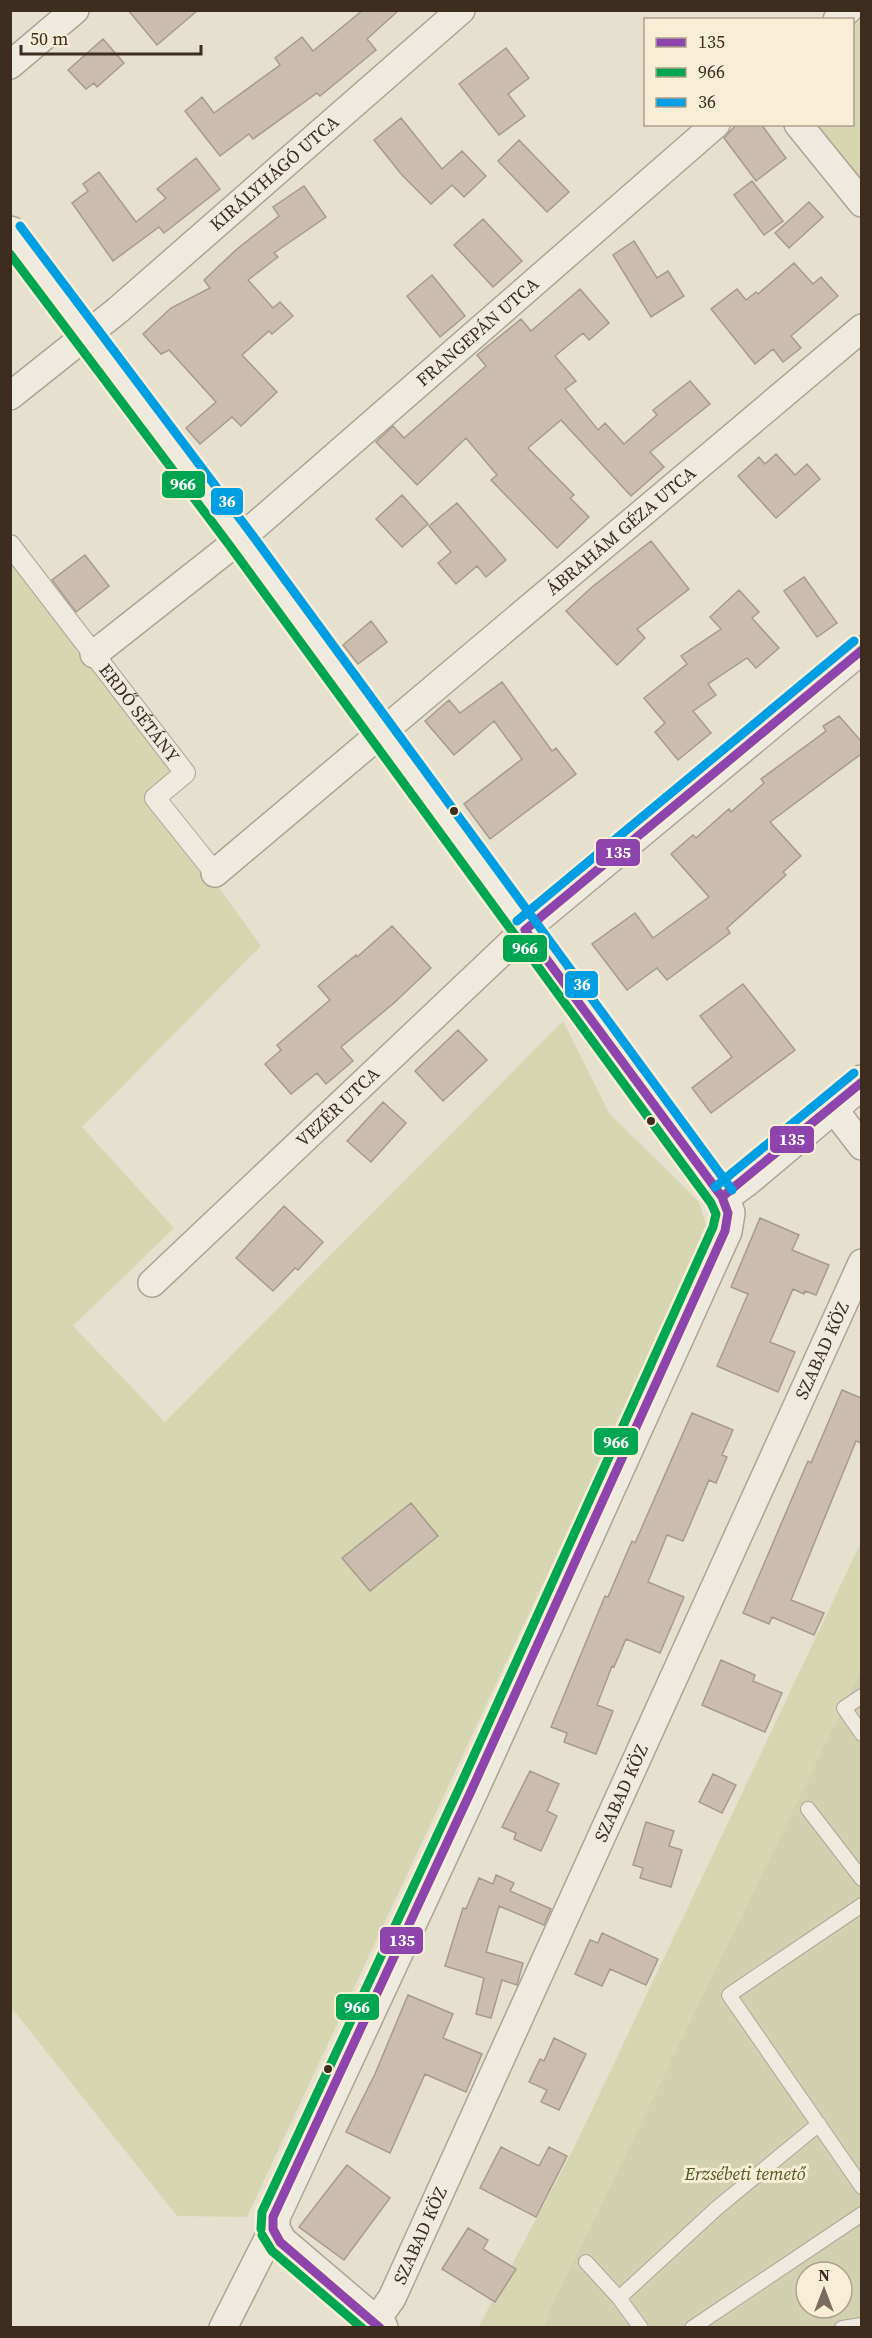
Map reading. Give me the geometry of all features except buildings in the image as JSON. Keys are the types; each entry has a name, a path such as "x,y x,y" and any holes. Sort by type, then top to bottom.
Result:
{"street":[{"path":"10,65 75,10"},
{"name":"KIRÁLYHÁGÓ UTCA","path":"10,396 118,310 461,10"},
{"name":"FRANGEPÁN UTCA","path":"94,654 240,539 714,126"},
{"path":"800,126 861,203"},
{"path":"10,233 240,539 722,1197 728,1213 725,1231 472,1789 273,2217 273,2229 223,2328"},
{"name":"ÁBRAHÁM GÉZA UTCA","path":"215,873 861,328"},
{"name":"ERDŐ SÉTÁNY","path":"10,545 185,773 155,798 215,873"},
{"name":"VEZÉR UTCA","path":"152,1283 525,930 861,650"},
{"path":"722,1197 861,1082"},
{"path":"832,1107 861,1146"},
{"name":"SZABAD KÖZ","path":"378,2325 861,1263"},
{"path":"273,2229 280,2242 378,2325"}],"lane":[{"path":"861,1696 844,1708 861,1734"},
{"path":"808,1809 861,1879"},
{"path":"861,1905 729,1995 861,2187"},
{"path":"619,2298 717,2208 819,2124"},
{"path":"692,2328 861,2214"},
{"path":"586,2262 619,2298 641,2328"},
{"path":"842,2328 861,2325"}],"green space":[{"path":"861,20 861,189 807,126 854,126 854,26"},
{"path":"10,545 185,773 155,799 261,946 82,1127 174,1228 73,1326 165,1422 563,1021 609,1113 699,1202 706,1225 702,1243 247,2217 177,2216 11,2007"},
{"path":"861,1542 861,1670 543,2327 478,2328 573,2150"},
{"name":"Erzsébeti temető","path":"861,1670 861,2327 543,2328 551,2308"}],"transit line":[{"name":"36","path":"20,226 250,532 732,1190"},
{"name":"966","path":"10,254 230,546 711,1203 716,1214 713,1227 461,1784 262,2212 261,2229"},
{"name":"36","path":"517,921 854,641"},
{"name":"135","path":"273,2229 273,2217 472,1789 725,1231 728,1213 722,1197 525,930 862,650"},
{"name":"36","path":"715,1187 854,1073"},
{"name":"135","path":"722,1197 862,1082"},
{"name":"135","path":"273,2229 280,2242 380,2328"},
{"name":"966","path":"262,2235 272,2251 362,2328"}]}
